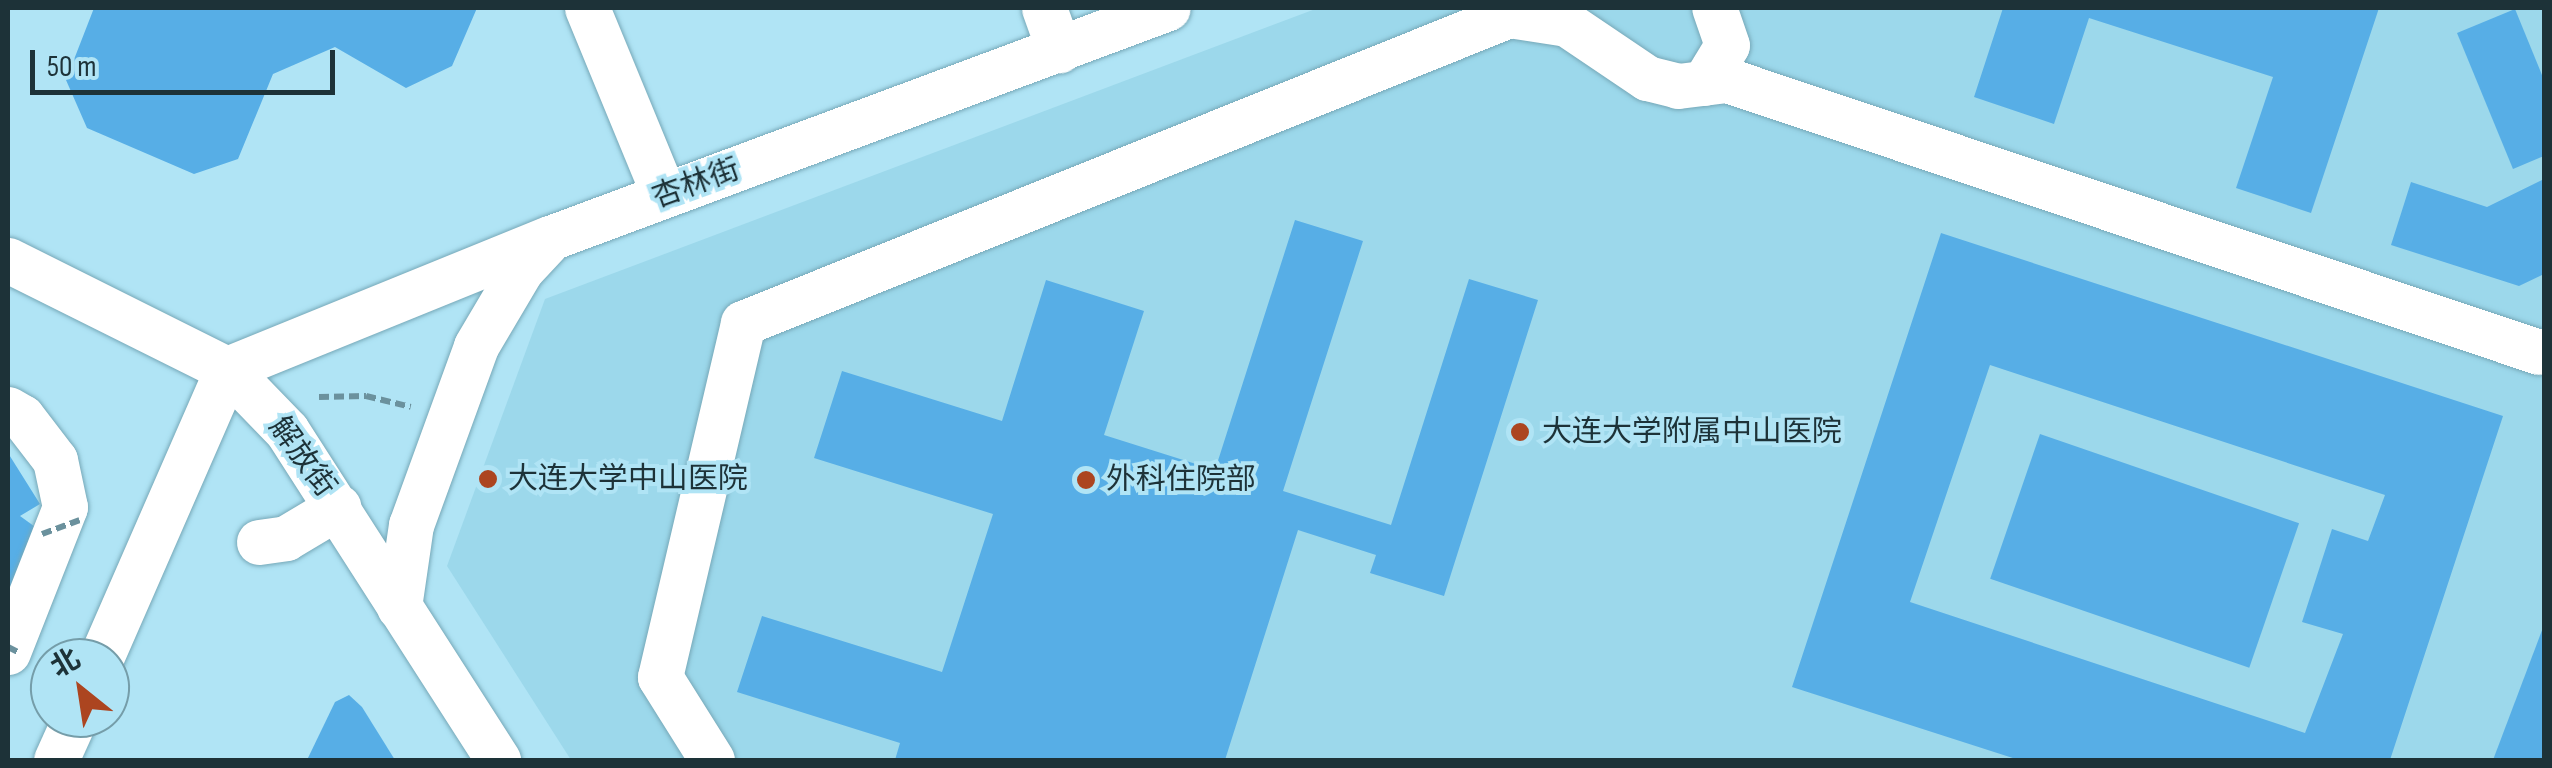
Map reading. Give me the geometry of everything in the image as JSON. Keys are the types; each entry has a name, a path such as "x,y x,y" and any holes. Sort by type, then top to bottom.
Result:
{"street":[{"path":"587,8 664,196"},
{"path":"1044,8 1059,50"},
{"name":"杏林街","path":"227,369 550,238 1168,8"},
{"path":"1704,83 1727,45 1714,8"},
{"path":"712,760 660,678 743,323 1509,15 1572,16 1647,78 1678,86 1727,80 2538,352"},
{"path":"399,607 410,525 476,346 521,270 550,238"},
{"name":"解放街","path":"8,260 227,369 287,431 498,760"},
{"path":"110,638 227,369"},
{"path":"8,409 22,417 56,460 65,507 12,651"},
{"path":"259,542 286,538 338,508"}],"path":[{"path":"318,397 366,396 422,410"},
{"path":"42,534 80,520"}],"shaded area":[{"name":"大连大学附属中山医院","path":"1318,8 2544,8 2544,760 571,760 447,566 545,299"}],"building":[{"path":"94,8 477,8 452,66 406,88 335,47 273,74 238,159 194,174 87,128 66,80"},
{"path":"2003,8 2379,8 2311,213 2236,188 2273,77 2089,18 2054,124 1974,97"},
{"path":"2515,9 2544,80 2544,156 2513,169 2457,33"},
{"path":"2544,179 2544,274 2519,286 2391,245 2411,182 2487,207"},
{"name":"外科住院部","path":"1295,220 1363,241 1283,491 1391,525 1469,279 1538,300 1444,596 1370,573 1376,555 1298,530 1225,760 895,760 900,743 737,692 762,616 942,672 993,514 814,458 842,371 1002,421 1046,280 1144,311 1104,435 1215,470"},
{"path":"1941,233 2503,416 2390,760 2019,760 1792,687","holes":["1990,365 2385,495 2368,541 2332,529 2302,622 2343,634 2305,733 1910,602"]},
{"path":"2040,434 2299,523 2249,668 1990,579"},
{"path":"8,453 40,504 20,516 38,529 8,597"},
{"path":"2544,625 2544,760 2493,760"},
{"path":"349,695 362,707 395,760 307,760 335,702"}],"place":[{"name":"大连大学附属中山医院","path":"1520,432"},
{"name":"大连大学中山医院","path":"488,479"},
{"name":"外科住院部","path":"1086,480"}]}
